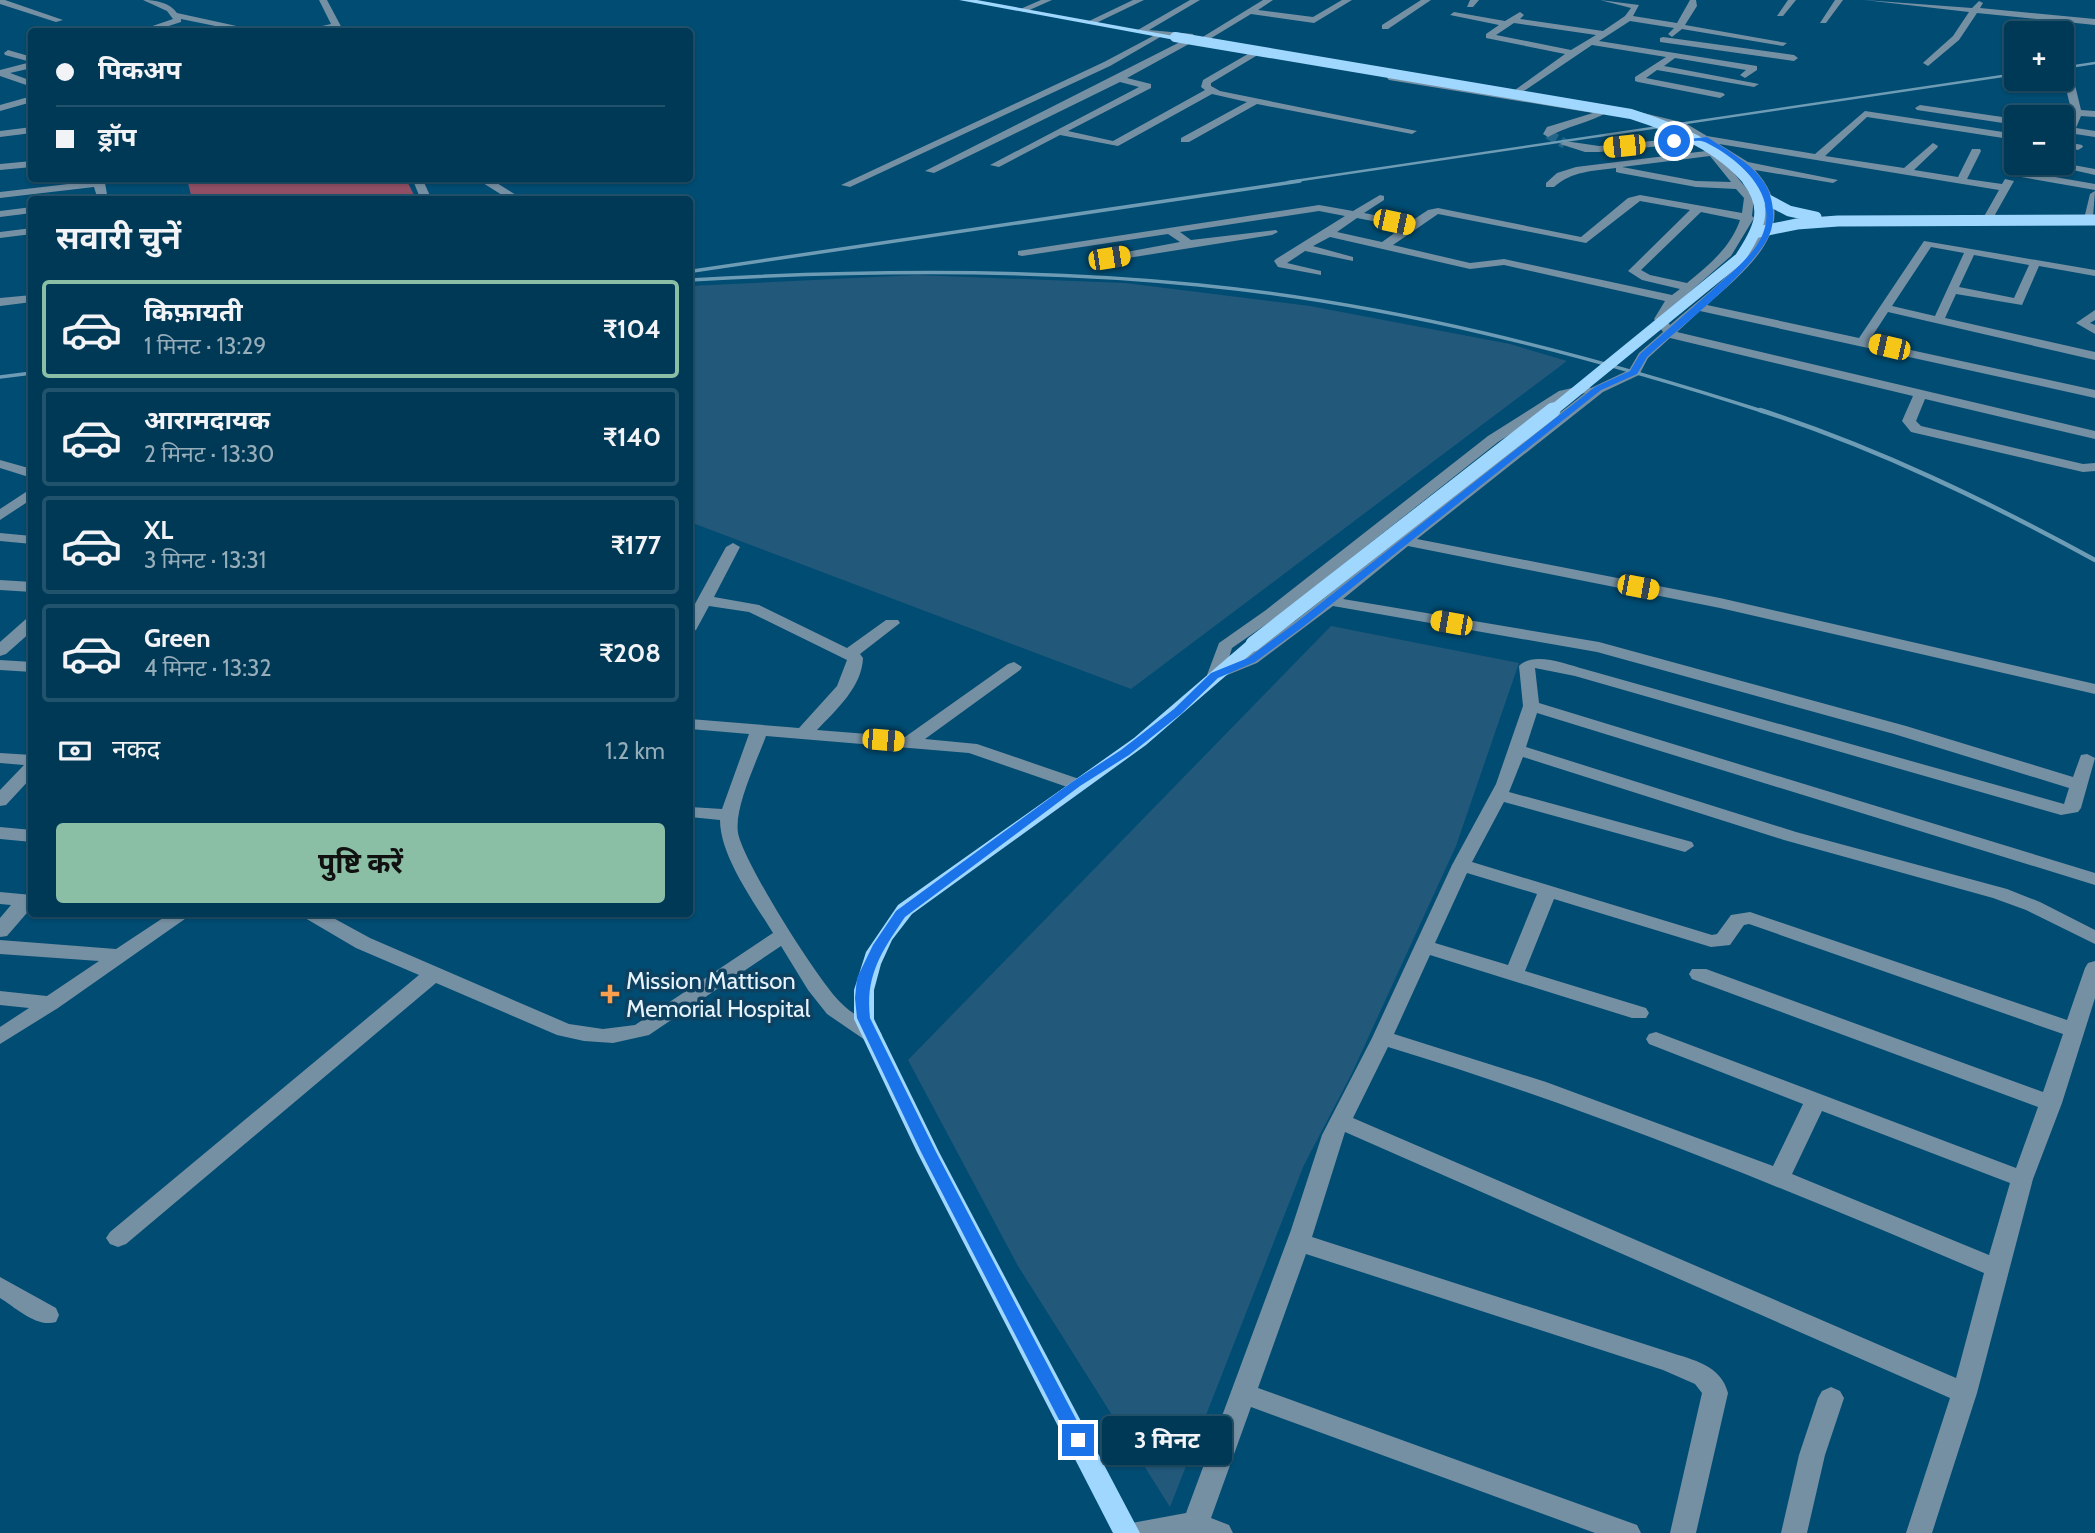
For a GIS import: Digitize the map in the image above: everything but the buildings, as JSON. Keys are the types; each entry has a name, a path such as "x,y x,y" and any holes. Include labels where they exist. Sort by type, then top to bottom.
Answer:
{"main road":[{"path":"964,0 1149,33"},
{"path":"1181,39 1631,114 1693,138 1723,155 1759,195 1796,213 1844,221"},
{"path":"1128,1533 928,1152 872,1035 864,1018 861,998 864,978 880,945 901,914 1076,784 1125,752 1177,711 1253,644 1517,440 1740,258 1758,232 1759,195"},
{"path":"1758,232 1808,223 1844,221 1972,223 2093,219"}],"street":[{"path":"147,0 166,7 176,15 240,28"},
{"path":"323,0 339,28"},
{"path":"335,0 349,28"},
{"path":"1023,10 1048,0"},
{"path":"1091,22 1140,0"},
{"path":"845,185 1107,64 1196,0"},
{"path":"1205,38 1269,0"},
{"path":"1340,0 1347,0"},
{"path":"1252,12 1314,20 1347,0"},
{"path":"1518,92 1572,53 1628,18 1635,6 1604,0"},
{"path":"1780,14 1792,0"},
{"path":"1823,21 1839,0"},
{"path":"1868,0 2095,22"},
{"path":"1928,63 1956,38 1980,0"},
{"path":"1,1 59,20"},
{"path":"1648,51 1683,23 1693,1"},
{"path":"1409,2 1424,2"},
{"path":"1385,27 1424,2"},
{"path":"1522,13 1489,36 1572,53"},
{"path":"152,28 178,20 176,15"},
{"path":"1454,15 1605,34"},
{"path":"1628,18 1736,25"},
{"path":"1683,23 1783,43"},
{"path":"1149,33 1205,38 1674,121 1745,165 1762,184 1768,198 1768,229 1758,248 1699,307 1643,356 1634,372 1598,388 1251,660 1215,675"},
{"path":"1149,33 1253,54 1541,104 1603,112 1627,112"},
{"path":"930,171 1119,79 1181,39"},
{"path":"1663,40 1794,58"},
{"path":"1590,42 1754,68 1745,75"},
{"path":"3,53 28,59"},
{"path":"1253,54 1204,84 1211,91 1255,101 1412,131"},
{"path":"1674,55 1638,79 1720,95"},
{"path":"28,66 0,73 28,83"},
{"path":"1654,67 1754,84"},
{"path":"995,165 1148,86 1119,79"},
{"path":"990,116 1110,144 1118,143 1147,124 1211,91"},
{"path":"2072,91 2077,113 2074,118"},
{"path":"0,108 28,100"},
{"path":"1185,140 1255,101"},
{"path":"18,103 28,106"},
{"path":"1920,107 2004,120"},
{"path":"1548,134 1550,129 1603,112"},
{"path":"2077,113 2095,114"},
{"path":"1818,157 1865,114 2004,135"},
{"path":"0,134 28,130"},
{"path":"2074,131 2095,134"},
{"path":"1565,144 1585,149 1709,145 1818,157 2005,188"},
{"path":"1550,185 1568,172 1709,145"},
{"path":"1709,145 1749,198 1749,215 1738,240 1660,313 1669,334 2095,435"},
{"path":"1906,172 1933,146"},
{"path":"2074,146 2078,147"},
{"path":"1961,181 1976,151"},
{"path":"2074,159 2095,164"},
{"path":"0,165 28,162"},
{"path":"1745,165 1833,180"},
{"path":"1601,166 1696,184 1741,186"},
{"path":"2074,168 2095,172"},
{"path":"1987,220 2013,175"},
{"path":"2026,175 2095,187"},
{"path":"487,182 512,196"},
{"path":"0,195 94,184 101,186 102,196"},
{"path":"2093,219 2095,194"},
{"path":"1317,273 1279,263 1380,198"},
{"path":"1384,246 1432,212 1586,240 1632,200 1647,198 1749,215 1946,225 2093,219"},
{"path":"1022,253 1320,208 1413,226"},
{"path":"1689,287 1646,278 1634,271 1699,208"},
{"path":"0,214 28,210"},
{"path":"1769,216 1862,220 2093,219"},
{"path":"1170,230 1189,244"},
{"path":"0,235 28,232"},
{"path":"1109,258 1272,232"},
{"path":"1328,233 1470,266 1482,266 1492,260 1674,299"},
{"path":"1863,341 1928,243 2095,272"},
{"path":"1303,247 1349,259"},
{"path":"1939,319 1971,250"},
{"path":"1954,290 2018,302 2035,261"},
{"path":"0,302 28,298"},
{"path":"1699,307 2095,394"},
{"path":"1886,308 2095,356"},
{"path":"2095,314 2082,323 2095,330"},
{"path":"1215,675 1225,646 1272,613 1493,439 1563,394 1598,388"},
{"path":"1920,394 1909,421 1922,431 2083,468 2095,467"},
{"path":"0,464 28,473"},
{"path":"0,516 28,495"},
{"path":"0,537 28,540"},
{"path":"1403,541 1720,603 2095,689"},
{"path":"693,621 733,547"},
{"path":"0,586 28,587"},
{"path":"704,600 753,608 851,653 856,662 852,675 826,710 803,733"},
{"path":"1329,601 1600,648 1888,726 2079,785"},
{"path":"851,653 892,623"},
{"path":"0,651 28,626"},
{"path":"1128,1533 1208,1528 1243,1393 1340,1121 1382,1038 1461,865 1499,795 1518,750 1531,706 1526,669 1535,663 1617,681 2061,810 2072,807 2087,760"},
{"path":"0,665 28,667"},
{"path":"910,742 1014,667"},
{"path":"1531,706 2095,879"},
{"path":"693,724 910,742 987,752 1076,784"},
{"path":"759,730 729,816 729,833 735,849 783,935 815,985 834,1009 872,1035"},
{"path":"1518,750 1826,847 2019,899 2057,915 2095,938"},
{"path":"0,758 28,760"},
{"path":"0,801 28,770"},
{"path":"1499,795 1685,846"},
{"path":"693,812 729,816"},
{"path":"0,833 28,836"},
{"path":"1461,865 1711,941 1723,940 1738,919 1750,918 1998,1002 2075,1031"},
{"path":"1514,974 1547,892"},
{"path":"0,898 28,901"},
{"path":"0,930 28,901"},
{"path":"0,1037 177,917"},
{"path":"317,917 355,938 564,1030 590,1037 625,1035 649,1026 783,935"},
{"path":"1424,946 1639,1013"},
{"path":"0,947 120,956"},
{"path":"1919,1533 1964,1393 2022,1179 2051,1103 2095,968"},
{"path":"118,1238 435,973"},
{"path":"1699,974 2051,1103"},
{"path":"0,998 51,1003"},
{"path":"1382,1038 1627,1117 1997,1268"},
{"path":"1656,1039 2022,1179"},
{"path":"1779,1177 1816,1100"},
{"path":"1340,1121 1964,1393"},
{"path":"1298,1242 1632,1350 1707,1377 1714,1385 1715,1393 1684,1533"},
{"path":"4,1294 47,1315"},
{"path":"1243,1393 1628,1533"},
{"path":"1794,1533 1812,1455 1831,1398"}],"shaded area":[{"path":"188,182 408,182 414,196 191,196"},
{"path":"917,275 1125,283 1310,306 1510,344 1567,361 1131,689 693,523 693,286"},
{"path":"1331,626 1519,663 1456,846 1352,1073 1304,1165 1170,1507 1018,1266 908,1060"}],"tunnel":[{"path":"1548,134 1565,144"}],"railway":[{"path":"2074,66 2095,63"},
{"path":"1288,182 2004,76"},
{"path":"693,271 1300,181"},
{"path":"693,280 817,274 1009,273 1136,279 1271,293 1415,318 1486,334 1626,370 1765,412"},
{"path":"0,377 28,374"},
{"path":"1760,410 1847,441 1931,477 2095,560"}],"place":[{"name":"Mission Mattison Memorial Hospital","path":"610,994"}],"route":[{"path":"1078,1440 928,1152 864,1018 861,998 864,978 880,945 901,914 1076,784 1125,752 1177,711 1215,675 1251,660 1301,624 1598,388 1634,372 1643,356 1739,270 1758,248 1769,227 1770,208 1762,184 1745,165 1705,139 1674,141"}]}
